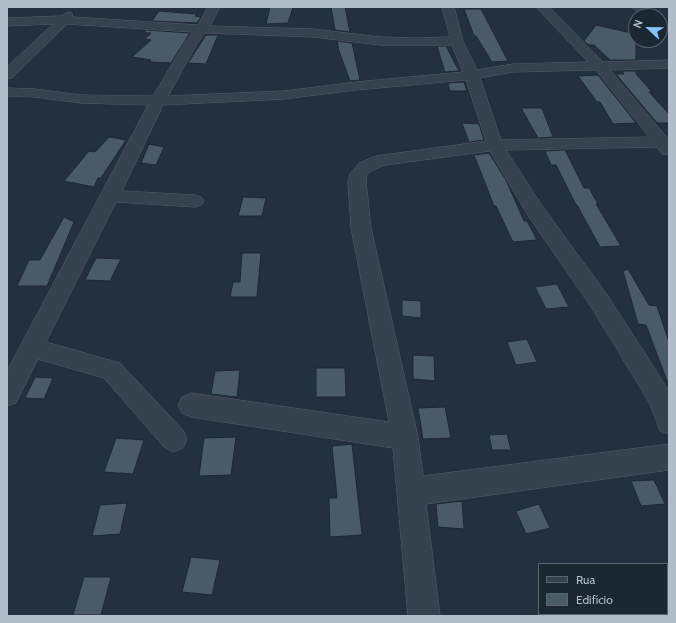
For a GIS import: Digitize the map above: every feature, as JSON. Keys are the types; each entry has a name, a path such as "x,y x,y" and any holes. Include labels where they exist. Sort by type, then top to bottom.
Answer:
{"street":[{"path":"7,75 78,7"},
{"path":"7,395 158,101 192,41 202,29 214,7"},
{"path":"448,7 456,41 472,75 495,145 536,212 600,302 660,399 669,422"},
{"path":"542,7 600,66 666,146"},
{"path":"7,22 63,20 202,29 313,33 408,42 456,41"},
{"path":"7,92 35,93 81,99 158,101 284,95 356,86 472,75 513,68 669,64"},
{"path":"424,616 405,437 361,228 357,182 359,174 365,167 382,160 495,145 666,146"},
{"path":"110,196 195,201"},
{"path":"32,348 112,370 174,439"},
{"path":"191,405 405,437"},
{"path":"411,492 669,457"}],"building":[{"path":"270,7 293,7 288,23 266,24"},
{"path":"331,7 345,7 350,32 335,30"},
{"path":"464,9 481,9 508,61 492,62 476,36 474,36"},
{"path":"159,11 197,14 195,16 201,17 197,23 152,21"},
{"path":"596,25 628,32 628,48 636,48 636,60 610,60 594,45 589,45 584,41"},
{"path":"146,30 190,33 171,63 150,62 151,60 132,57 151,40 145,39 151,33 144,33"},
{"path":"206,35 218,35 206,64 188,63"},
{"path":"337,41 352,43 360,80 350,81"},
{"path":"437,46 446,46 459,71 445,72"},
{"path":"622,71 636,71 636,74 652,92 649,92 669,114 669,123 657,123 616,74 624,74"},
{"path":"598,75 636,123 613,124 600,102 597,102 578,76"},
{"path":"464,82 467,91 450,91 448,83"},
{"path":"521,108 542,108 553,137 538,138"},
{"path":"462,123 479,124 484,140 469,142"},
{"path":"109,137 126,140 101,178 98,178 94,187 64,181 89,151 95,152"},
{"path":"149,144 164,147 156,165 141,163"},
{"path":"565,150 584,188 589,188 598,204 596,204 621,246 600,247 576,205 556,165 551,165 545,151"},
{"path":"489,153 506,180 524,221 527,221 537,240 513,242 496,206 494,206 474,155"},
{"path":"243,197 266,198 262,216 238,216"},
{"path":"64,217 74,222 47,286 17,286 29,260 40,260"},
{"path":"242,253 261,253 257,297 230,297 233,282 240,282"},
{"path":"96,258 121,259 110,281 85,280"},
{"path":"628,269 649,305 657,306 669,342 669,381 667,381 646,325 638,324 623,271"},
{"path":"557,284 569,307 546,309 535,287"},
{"path":"402,300 421,301 421,318 402,316"},
{"path":"527,339 537,362 516,365 507,342"},
{"path":"413,355 434,356 435,381 413,379"},
{"path":"316,368 345,368 346,397 316,397"},
{"path":"240,370 237,397 211,394 215,371"},
{"path":"35,377 53,378 44,399 25,398"},
{"path":"445,407 451,438 423,439 418,408"},
{"path":"507,434 511,450 492,450 489,435"},
{"path":"236,437 231,475 199,476 204,438"},
{"path":"116,438 144,440 133,474 104,472"},
{"path":"352,444 362,535 330,537 329,498 337,498 332,446"},
{"path":"654,480 665,504 641,506 631,481"},
{"path":"462,501 464,529 438,527 436,504"},
{"path":"127,503 120,534 92,536 100,505"},
{"path":"539,504 550,528 526,534 516,511"},
{"path":"191,557 220,560 212,595 182,592"},
{"path":"84,577 111,577 101,615 73,615"}]}
